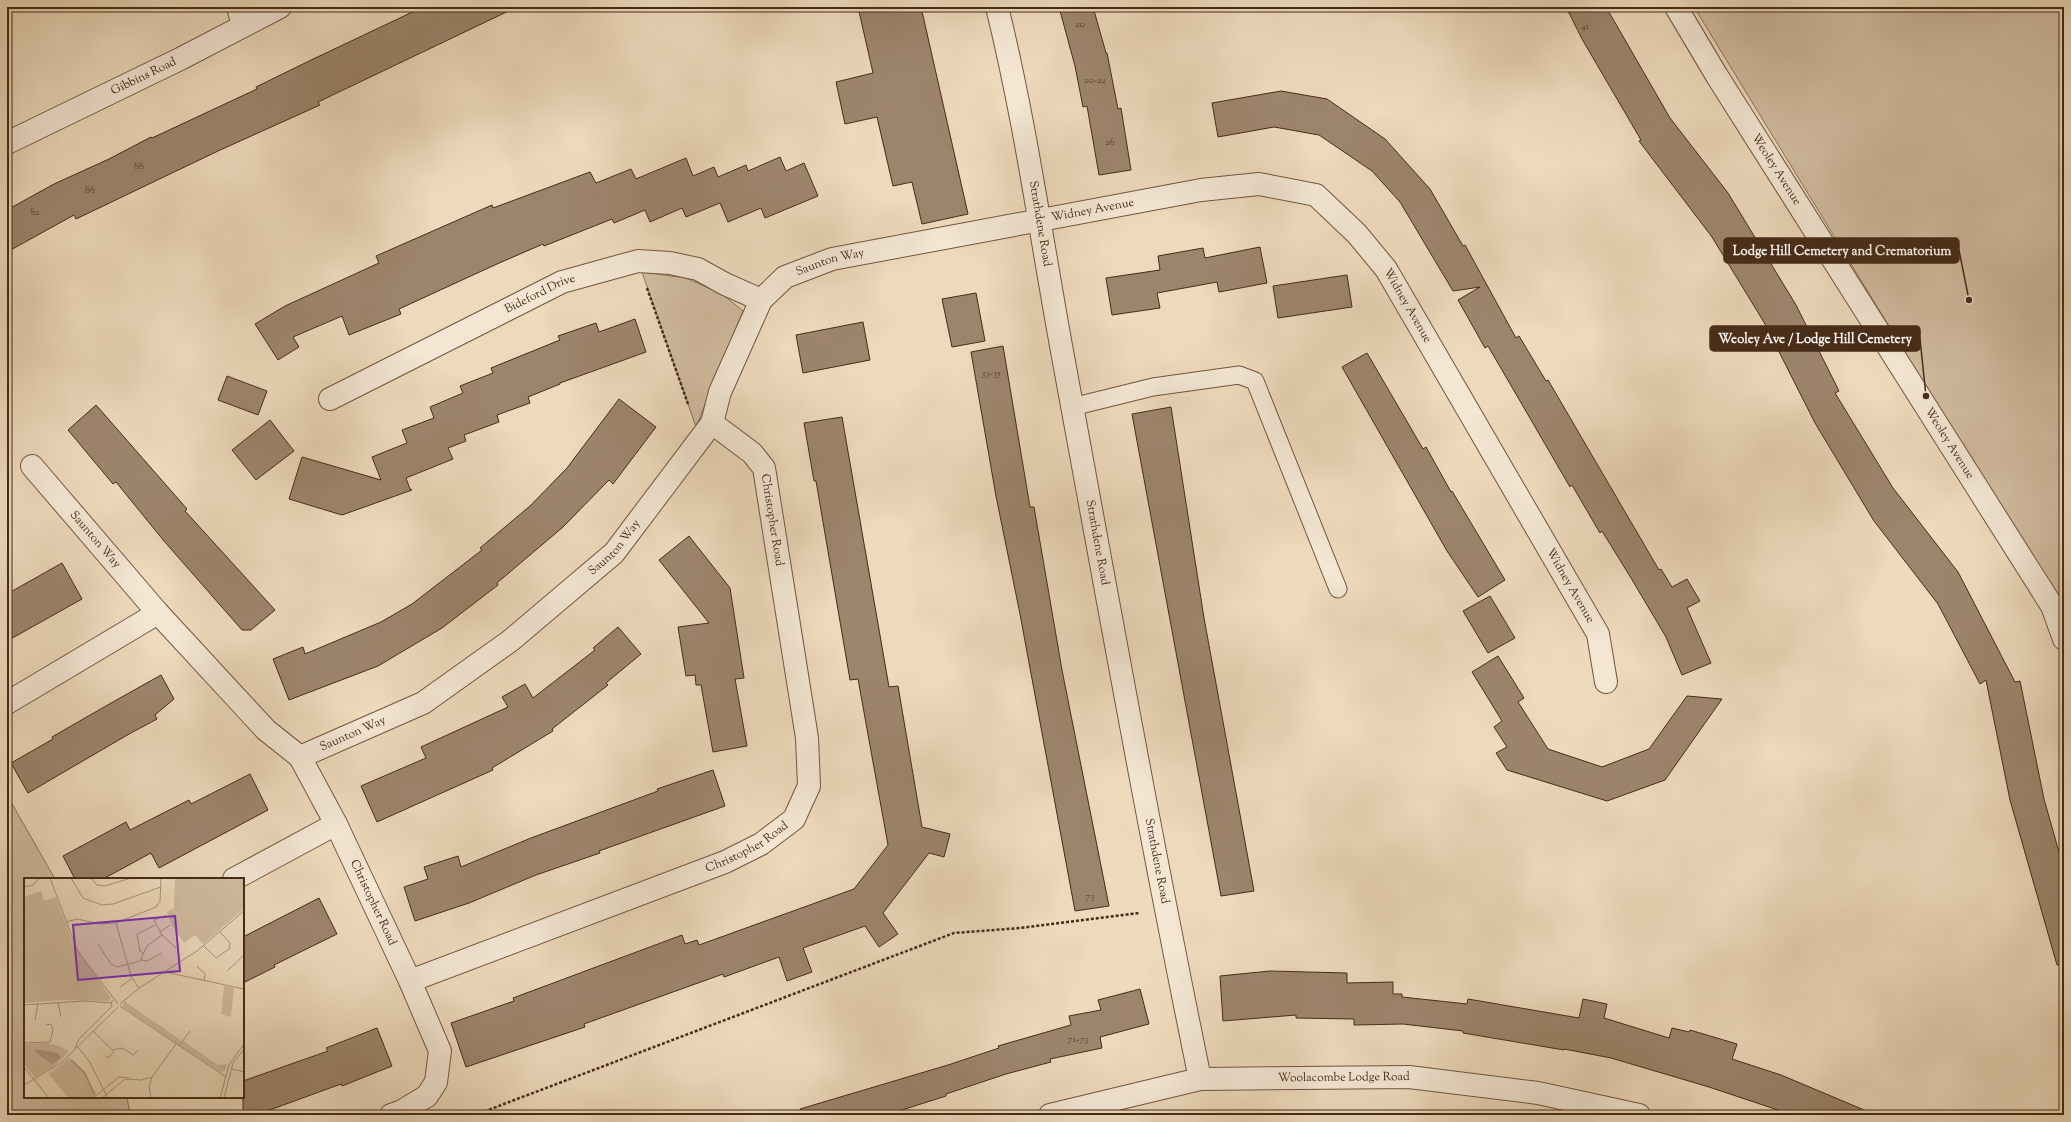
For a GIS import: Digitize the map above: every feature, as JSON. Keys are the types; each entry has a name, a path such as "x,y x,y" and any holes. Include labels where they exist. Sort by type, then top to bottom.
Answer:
{"street":[{"name":"Gibbins Road","path":"7,144 240,17 280,7"},
{"name":"Strathdene Road","path":"997,7 1013,73 1038,221 1165,910 1200,1079"},
{"name":"Weoley Avenue","path":"1676,7 1717,76 2052,606 2064,639"},
{"name":"Widney Avenue","path":"1038,221 1201,190 1259,184 1316,195 1357,234 1386,269 1598,634 1606,682"},
{"name":"Saunton Way","path":"32,466 158,613 266,730 300,757 423,703 510,640 614,553 706,431 720,392 761,300 785,277 832,260 1038,221"},
{"name":"Bideford Drive","path":"330,399 562,282 638,261 670,263 698,269 725,284 761,300"},
{"name":"Christopher Road","path":"410,981 725,862 761,844 794,818 809,786 807,738 764,468 752,453 706,431"},
{"path":"7,703 158,613"},
{"name":"Christopher Road","path":"300,757 336,824 410,981 440,1051 436,1082 427,1096 402,1111 391,1115"},
{"path":"236,878 336,824"},
{"name":"Woolacombe Lodge Road","path":"1050,1115 1200,1079 1409,1078 1538,1093 1639,1115"}],"lane":[{"path":"1072,407 1169,385 1239,375 1255,381 1338,589"}],"path":[{"path":"638,261 706,431"},
{"path":"475,1115 954,933 1020,928 1165,910"}],"shaded area":[{"path":"1694,7 2064,7 2064,622 2052,593"},
{"path":"642,272 686,278 722,294 743,311 696,427"},
{"path":"7,795 54,878 24,878 24,1098 127,1098 130,1115 7,1115"}],"building":[{"path":"423,7 517,7 318,102 320,105 218,151 76,219 74,215 7,252 7,210 54,184 109,159 151,137 152,138 257,89 256,87"},
{"path":"858,7 921,7 968,214 922,224 912,182 893,186 877,117 845,124 836,82 873,73"},
{"path":"1059,7 1093,7 1107,53 1118,109 1121,108 1131,170 1099,175 1087,106 1083,107 1075,66"},
{"path":"1566,7 1606,7 1670,118 1728,193 1796,305 1839,391 1835,393 1893,488 1958,572 2015,682 2020,681 2044,799 2064,870 2064,964 2057,965 2010,800 1986,680 1980,684 1938,604 1874,521 1815,423 1765,324 1712,237 1639,141 1641,140 1582,39"},
{"path":"1281,91 1327,99 1385,139 1430,189 1463,246 1465,245 1516,338 1519,336 1546,381 1548,380 1659,570 1661,569 1672,587 1687,579 1700,601 1687,608 1711,663 1682,675 1666,637 1631,578 1602,531 1600,533 1572,485 1570,487 1488,346 1485,348 1458,300 1480,287 1453,291 1400,202 1372,171 1319,135 1274,127 1218,137 1212,103"},
{"path":"780,157 786,171 804,163 818,196 765,218 761,208 728,222 720,203 686,217 682,208 650,222 645,210 614,223 612,219 544,246 543,244 497,264 399,309 401,314 349,335 342,316 293,337 299,347 278,360 255,324 285,306 379,263 376,256 492,205 493,208 590,172 596,183 631,169 636,179 686,158 693,176 714,167 718,177 746,165 748,171"},
{"path":"1260,247 1267,283 1219,292 1217,282 1157,293 1160,308 1112,315 1106,278 1160,270 1158,256 1203,248 1205,258"},
{"path":"1347,275 1352,307 1278,318 1273,286"},
{"path":"976,293 985,341 952,347 942,299"},
{"path":"635,319 646,352 560,383 528,397 530,403 497,415 499,422 464,435 466,441 448,448 453,459 406,478 410,489 412,490 342,515 289,499 302,457 381,480 372,457 407,443 402,430 434,418 430,407 463,393 460,386 493,373 491,368 560,340 558,336 596,323 599,332"},
{"path":"863,322 870,360 803,373 796,335"},
{"path":"1003,346 1030,507 1034,507 1062,670 1109,906 1075,911 1020,614 996,496 971,352"},
{"path":"1367,353 1423,449 1426,447 1451,492 1452,491 1505,580 1478,597 1447,551 1342,367"},
{"path":"227,376 267,391 258,415 218,400"},
{"path":"619,399 656,427 613,484 609,480 563,527 497,583 498,585 442,628 378,666 289,700 273,659 303,647 305,654 381,622 412,604 482,550 480,548 530,506 567,468"},
{"path":"96,405 187,509 185,511 275,610 251,630 242,630 164,541 116,482 113,484 68,430"},
{"path":"1171,407 1204,618 1254,891 1221,896 1132,414"},
{"path":"842,417 889,687 898,686 922,827 950,834 944,857 929,853 883,913 898,934 879,947 865,926 803,948 812,972 787,981 779,957 724,977 723,974 584,1024 585,1027 466,1067 451,1023 514,1001 513,998 682,935 685,944 697,940 699,945 854,889 888,845 858,679 850,680 816,481 814,481 804,423"},
{"path":"270,420 294,451 256,480 232,450"},
{"path":"689,536 730,588 744,678 735,679 747,746 713,752 701,685 696,685 695,675 686,676 678,627 709,623 659,560"},
{"path":"62,563 82,599 7,641 7,594"},
{"path":"1490,596 1515,638 1488,653 1463,611"},
{"path":"618,627 641,654 606,683 608,685 552,729 553,731 492,768 493,770 377,822 361,786 426,758 421,747 508,707 502,697 525,684 533,698 595,650 593,648"},
{"path":"1498,656 1524,698 1518,702 1548,749 1602,767 1649,749 1687,696 1722,699 1665,780 1607,801 1507,770 1496,753 1507,747 1494,727 1502,721 1472,672"},
{"path":"161,675 174,699 155,715 157,719 28,793 11,763 53,739 52,737"},
{"path":"713,770 725,806 599,851 600,853 536,875 469,903 415,921 404,887 428,879 424,867 458,856 461,867 531,838 658,791 657,789"},
{"path":"250,774 268,810 159,868 151,853 105,878 74,878 63,856 126,822 130,830 189,800 191,804"},
{"path":"319,898 337,934 274,965 275,967 244,982 244,936"},
{"path":"1270,971 1347,973 1347,983 1393,982 1393,994 1402,994 1402,997 1467,1004 1468,999 1579,1018 1583,999 1607,1004 1604,1018 1669,1038 1672,1028 1689,1032 1690,1030 1737,1044 1732,1059 1781,1075 1876,1115 1793,1115 1709,1087 1611,1058 1463,1033 1463,1031 1403,1024 1354,1025 1354,1019 1296,1018 1296,1015 1223,1021 1220,976"},
{"path":"1140,989 1149,1024 1100,1037 1102,1048 1050,1059 1051,1062 1006,1074 946,1094 946,1096 886,1115 801,1115 800,1109 948,1065 999,1048 998,1046 1071,1025 1069,1016 1101,1010 1098,1000"},
{"path":"377,1028 392,1066 342,1086 341,1084 256,1115 243,1115 244,1081 328,1051 326,1048"}],"place":[{"name":"Lodge Hill Cemetery and Crematorium","path":"1969,300"},
{"name":"Weoley Ave / Lodge Hill Cemetery","path":"1926,396"}]}
